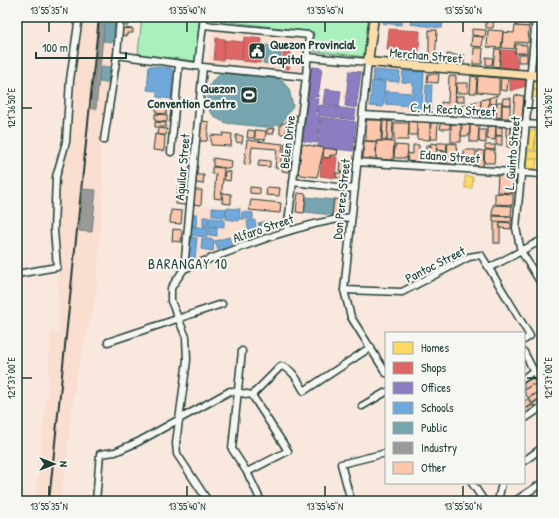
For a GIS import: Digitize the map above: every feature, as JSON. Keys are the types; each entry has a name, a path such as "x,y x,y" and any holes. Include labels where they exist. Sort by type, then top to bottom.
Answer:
{"main road":[{"name":"Don Perez Street","path":"368,62 374,17"},
{"name":"Merchan Street","path":"368,62 542,76"}],"street":[{"path":"17,274 57,267 54,230 56,177 66,142 70,80 79,17"},
{"path":"104,140 117,55 120,17"},
{"name":"Aguilar Street","path":"184,269 204,17"},
{"name":"L. Guinto Street","path":"536,17 516,228 521,251 542,285"},
{"name":"Belen Drive","path":"203,24 309,35 306,76 287,231"},
{"path":"534,32 542,33"},
{"path":"117,55 201,67 306,76"},
{"name":"Merchan Street","path":"308,57 368,62"},
{"name":"Don Perez Street","path":"368,62 344,290 351,317 385,371"},
{"path":"171,152 179,64"},
{"name":"C. M. Recto Street","path":"363,115 542,125"},
{"name":"Edano Street","path":"357,162 542,174"},
{"path":"293,182 355,189"},
{"name":"Alfaro Street","path":"184,269 287,231 321,221 351,217"},
{"path":"489,268 542,240"},
{"name":"Pantoc Street","path":"344,290 402,292 469,257 481,254 530,336 525,339"},
{"path":"184,269 171,288 171,300 186,337 187,360 176,443 177,454 208,501"},
{"path":"108,342 222,304"},
{"path":"252,395 281,366 292,372 304,391 371,347"},
{"path":"242,351 232,449 248,472 261,501"},
{"path":"525,354 542,387"},
{"path":"525,377 533,371"},
{"path":"96,501 100,454 114,452 138,442 230,391 252,395 288,451 248,472"},
{"path":"362,406 385,393"},
{"path":"525,418 542,406"},
{"path":"525,460 542,448"},
{"path":"351,501 340,464 385,453"},
{"path":"515,501 542,483"},
{"path":"473,484 484,501"},
{"path":"500,501 499,496 502,484"}],"shaded area":[{"path":"80,17 116,17 113,53 100,145 103,188 96,296 76,376 61,501 35,501 47,394 51,332 59,332 58,255 52,229 66,153 71,71"},
{"path":"378,17 444,17 443,30 377,25"},
{"name":"Quezon Provincial Capitol","path":"214,29 304,40 301,74 208,63"},
{"path":"370,65 427,68 425,112 367,109"},
{"path":"190,205 239,208 254,211 259,237 187,263"}],"green space":[{"path":"142,17 200,17 195,61 138,54"},
{"path":"214,17 370,17 366,57 312,51 314,32 214,20"}],"building: Homes":[{"path":"539,37 542,37 542,72 533,72 534,58 537,59"},
{"path":"534,79 542,80 542,90 533,89"},
{"path":"533,90 542,91 541,98 532,97"},
{"path":"537,110 542,110 542,121 537,120"},
{"path":"536,129 542,130 542,151 535,151"},
{"path":"529,131 536,131 534,150 527,149"},
{"path":"527,151 540,152 540,159 526,158"},
{"path":"526,158 537,159 536,169 526,169"},
{"path":"465,176 473,177 472,188 465,188"}],"building: Shops":[{"path":"389,29 420,31 419,52 387,50"},
{"path":"244,37 262,39 260,63 242,61"},
{"path":"216,38 225,39 223,60 214,60"},
{"path":"225,40 243,42 241,60 223,58"},
{"path":"284,45 292,45 289,69 282,68"},
{"path":"501,50 515,51 518,69 500,67"},
{"path":"510,77 524,77 527,79 526,86 510,91"},
{"path":"330,156 337,157 335,178 320,176 322,158 329,159"}],"building: Offices":[{"path":"312,67 322,68 318,97 308,96"},
{"path":"349,71 361,72 356,108 345,106"},
{"path":"325,89 341,91 339,107 323,104"},
{"path":"308,97 318,99 316,116 320,116 317,143 303,141"},
{"path":"319,105 356,110 354,120 318,115"},
{"path":"321,117 356,122 353,151 318,147"}],"building: Schools":[{"path":"383,17 402,17 401,25 382,23"},
{"path":"411,17 444,17 442,28 410,24"},
{"path":"149,66 171,68 173,70 171,99 157,97 157,91 147,90"},
{"path":"374,70 400,72 399,82 373,80"},
{"path":"403,71 424,72 422,109 412,109 413,83 402,82"},
{"path":"372,81 385,82 383,107 370,106"},
{"path":"426,85 432,85 431,110 425,110"},
{"path":"385,91 411,93 411,106 385,104"},
{"path":"212,208 226,209 225,217 212,216"},
{"path":"226,208 240,209 239,221 226,219"},
{"path":"242,212 253,213 253,219 241,219"},
{"path":"192,214 197,214 196,226 192,226"},
{"path":"203,217 208,217 208,227 203,226"},
{"path":"209,218 224,219 224,227 209,226"},
{"path":"255,220 257,236 249,237 247,221"},
{"path":"189,226 208,228 207,237 188,235"},
{"path":"209,227 217,227 217,236 209,235"},
{"path":"189,237 197,238 195,259 187,259"},
{"path":"229,237 232,246 218,250 215,241"},
{"path":"202,238 214,240 213,251 201,249"}],"building: Public":[{"path":"105,17 115,17 113,42 103,41"},
{"path":"265,45 282,47 280,65 263,63"},
{"path":"100,66 110,67 108,83 99,82"},
{"name":"Quezon Convention Centre","path":"232,72 273,76 282,81 289,89 293,106 282,123 272,127 264,127 226,123 216,118 210,112 207,102 207,90 213,80 222,73"},
{"path":"306,197 334,200 332,215 305,212"},
{"path":"268,221 270,230 266,230 265,225 259,226 258,223"}],"building: Industry":[{"path":"100,17 105,17 96,109 92,109"},
{"path":"83,189 96,190 92,232 79,231"}],"building: Other":[{"path":"448,17 475,17 475,20"},
{"path":"486,17 494,17 493,28 486,28"},
{"path":"517,17 530,19 529,27 516,26"},
{"path":"122,18 128,19 128,26 121,26"},
{"path":"515,26 529,27 528,43 515,42 514,49 502,48 503,32 514,33"},
{"path":"121,28 133,29 133,33 127,33 127,36 121,35"},
{"path":"472,29 486,30 485,37 472,35"},
{"path":"429,30 437,30 435,60 429,60"},
{"path":"488,30 503,31 501,48 487,47"},
{"path":"472,36 483,37 482,47 471,46"},
{"path":"516,44 527,45 527,53 515,53"},
{"path":"474,48 483,48 482,64 473,64"},
{"path":"495,49 501,49 499,67 493,66"},
{"path":"447,54 456,55 456,62 447,62"},
{"path":"518,54 527,54 527,62 518,62"},
{"path":"458,55 464,55 464,63 458,63"},
{"path":"486,57 493,58 492,65 486,65"},
{"path":"428,74 439,74 438,83 427,82"},
{"path":"449,76 456,76 455,107 447,107 447,112 441,112 441,102 448,103"},
{"path":"471,76 477,77 476,93 470,93"},
{"path":"478,76 499,78 499,94 477,92"},
{"path":"501,78 508,79 507,91 500,90"},
{"path":"457,83 468,83 468,93 456,93"},
{"path":"497,95 496,104 489,104 489,98"},
{"path":"515,95 524,96 522,119 513,118"},
{"path":"456,96 464,96 464,102 456,102"},
{"path":"489,98 488,116 480,116 481,100"},
{"path":"503,98 511,98 511,105 502,104"},
{"path":"481,100 480,116 470,115 471,103"},
{"path":"497,102 502,102 501,118 496,117"},
{"path":"471,103 470,115 448,114 448,110"},
{"path":"156,104 167,105 166,114 156,113"},
{"path":"489,104 494,104 493,114 488,113"},
{"path":"502,105 510,105 510,118 502,118"},
{"path":"155,114 167,115 167,122 155,121"},
{"path":"291,115 298,116 298,122 286,121"},
{"path":"366,120 382,120 381,141 366,141"},
{"path":"201,121 209,122 207,141 199,141"},
{"path":"383,121 388,121 387,140 382,140"},
{"path":"388,121 393,122 392,141 387,141"},
{"path":"409,121 417,122 417,135 409,135"},
{"path":"417,121 430,121 430,140 417,139"},
{"path":"155,122 166,123 166,127 155,127"},
{"path":"431,122 438,122 437,139 430,139"},
{"path":"287,123 286,134 280,134 280,125"},
{"path":"288,123 295,124 294,132 287,132"},
{"path":"394,123 409,123 408,140 394,140"},
{"path":"441,123 450,123 450,129 440,129"},
{"path":"451,124 461,124 461,142 451,142"},
{"path":"462,124 470,125 469,136 461,136"},
{"path":"470,125 479,125 478,142 470,142"},
{"path":"487,126 496,126 495,140 487,139"},
{"path":"496,127 502,127 502,136 496,135"},
{"path":"506,127 511,127 511,136 506,136"},
{"path":"512,127 522,128 521,137 511,137"},
{"path":"158,128 167,129 166,135 157,135"},
{"path":"275,128 273,134 267,134 267,129"},
{"path":"248,130 255,131 254,138 247,138"},
{"path":"255,130 266,131 265,140 255,139"},
{"path":"479,130 486,130 486,143 479,142"},
{"path":"223,133 232,134 231,146 211,145 211,135 223,136"},
{"path":"155,134 165,136 164,151 153,150"},
{"path":"236,135 243,136 242,143 236,142"},
{"path":"496,136 502,136 502,145 496,145"},
{"path":"507,137 518,138 518,147 507,147"},
{"path":"247,140 283,144 280,168 275,168 277,149 252,147 250,165 244,164"},
{"path":"364,141 376,142 376,161 363,160"},
{"path":"377,141 394,142 393,160 376,159"},
{"path":"285,143 290,143 289,154 284,154"},
{"path":"431,143 437,144 436,156 440,156 439,165 430,164"},
{"path":"437,143 447,143 446,151 437,150"},
{"path":"448,143 457,144 456,156 447,155"},
{"path":"302,144 324,148 317,177 301,175 298,173"},
{"path":"395,145 408,146 407,158 394,158"},
{"path":"413,145 419,145 419,162 407,162 408,153 413,154"},
{"path":"426,145 430,145 429,163 425,163"},
{"path":"485,145 495,145 495,150 485,149"},
{"path":"324,148 338,150 337,155 330,155 329,158 323,157"},
{"path":"464,150 476,150 475,168 464,167"},
{"path":"478,150 484,151 483,167 477,166"},
{"path":"485,150 495,150 494,163 484,163"},
{"path":"441,151 446,152 446,163 440,163"},
{"path":"457,155 464,155 463,167 457,167"},
{"path":"447,156 456,156 456,166 447,165"},
{"path":"284,157 291,158 289,172 282,171"},
{"path":"213,158 232,161 231,169 213,166"},
{"path":"259,160 270,161 270,167 258,166"},
{"path":"341,161 350,162 349,172 340,172"},
{"path":"212,167 224,168 221,199 214,198 216,174 212,174"},
{"path":"225,171 231,172 230,181 224,180"},
{"path":"336,173 346,173 346,178 336,178"},
{"path":"498,174 516,175 515,193 497,192"},
{"path":"196,175 204,175 203,184 196,183"},
{"path":"178,186 186,187 184,205 176,204"},
{"path":"250,187 260,188 260,194 250,193"},
{"path":"267,187 280,188 279,196 266,195"},
{"path":"193,190 202,190 201,205 191,204"},
{"path":"223,193 231,194 231,204 222,203"},
{"path":"298,193 306,194 304,213 296,212"},
{"path":"495,193 513,194 513,205 495,204"},
{"path":"334,199 344,200 342,217 332,216"},
{"path":"251,200 281,203 280,213 249,210"},
{"path":"493,205 512,206 511,216 492,215"},
{"path":"171,210 182,211 181,224 170,223"},
{"path":"493,216 512,217 511,222 493,221"},
{"path":"282,221 284,226 272,230 270,225"},
{"path":"494,222 500,222 500,243 494,243"},
{"path":"500,222 511,223 511,229 500,228"},
{"path":"173,229 182,230 181,242 172,241"},
{"path":"533,378 537,384 534,386 531,385 525,389 525,382"},
{"path":"531,385 535,385 539,391 528,398 525,390"},
{"path":"539,392 542,397 532,403 529,398"},
{"path":"542,397 542,406 536,410 533,404"},
{"path":"528,399 532,404 525,409 525,400"},
{"path":"533,405 536,410 528,416 525,409"}],"railway":[{"path":"49,501 99,17"}],"place":[{"name":"Quezon Provincial Capitol","path":"257,51"},
{"name":"Quezon Convention Centre","path":"249,95"}],"district":[{"name":"BARANGAY 10","path":"188,264"}]}
